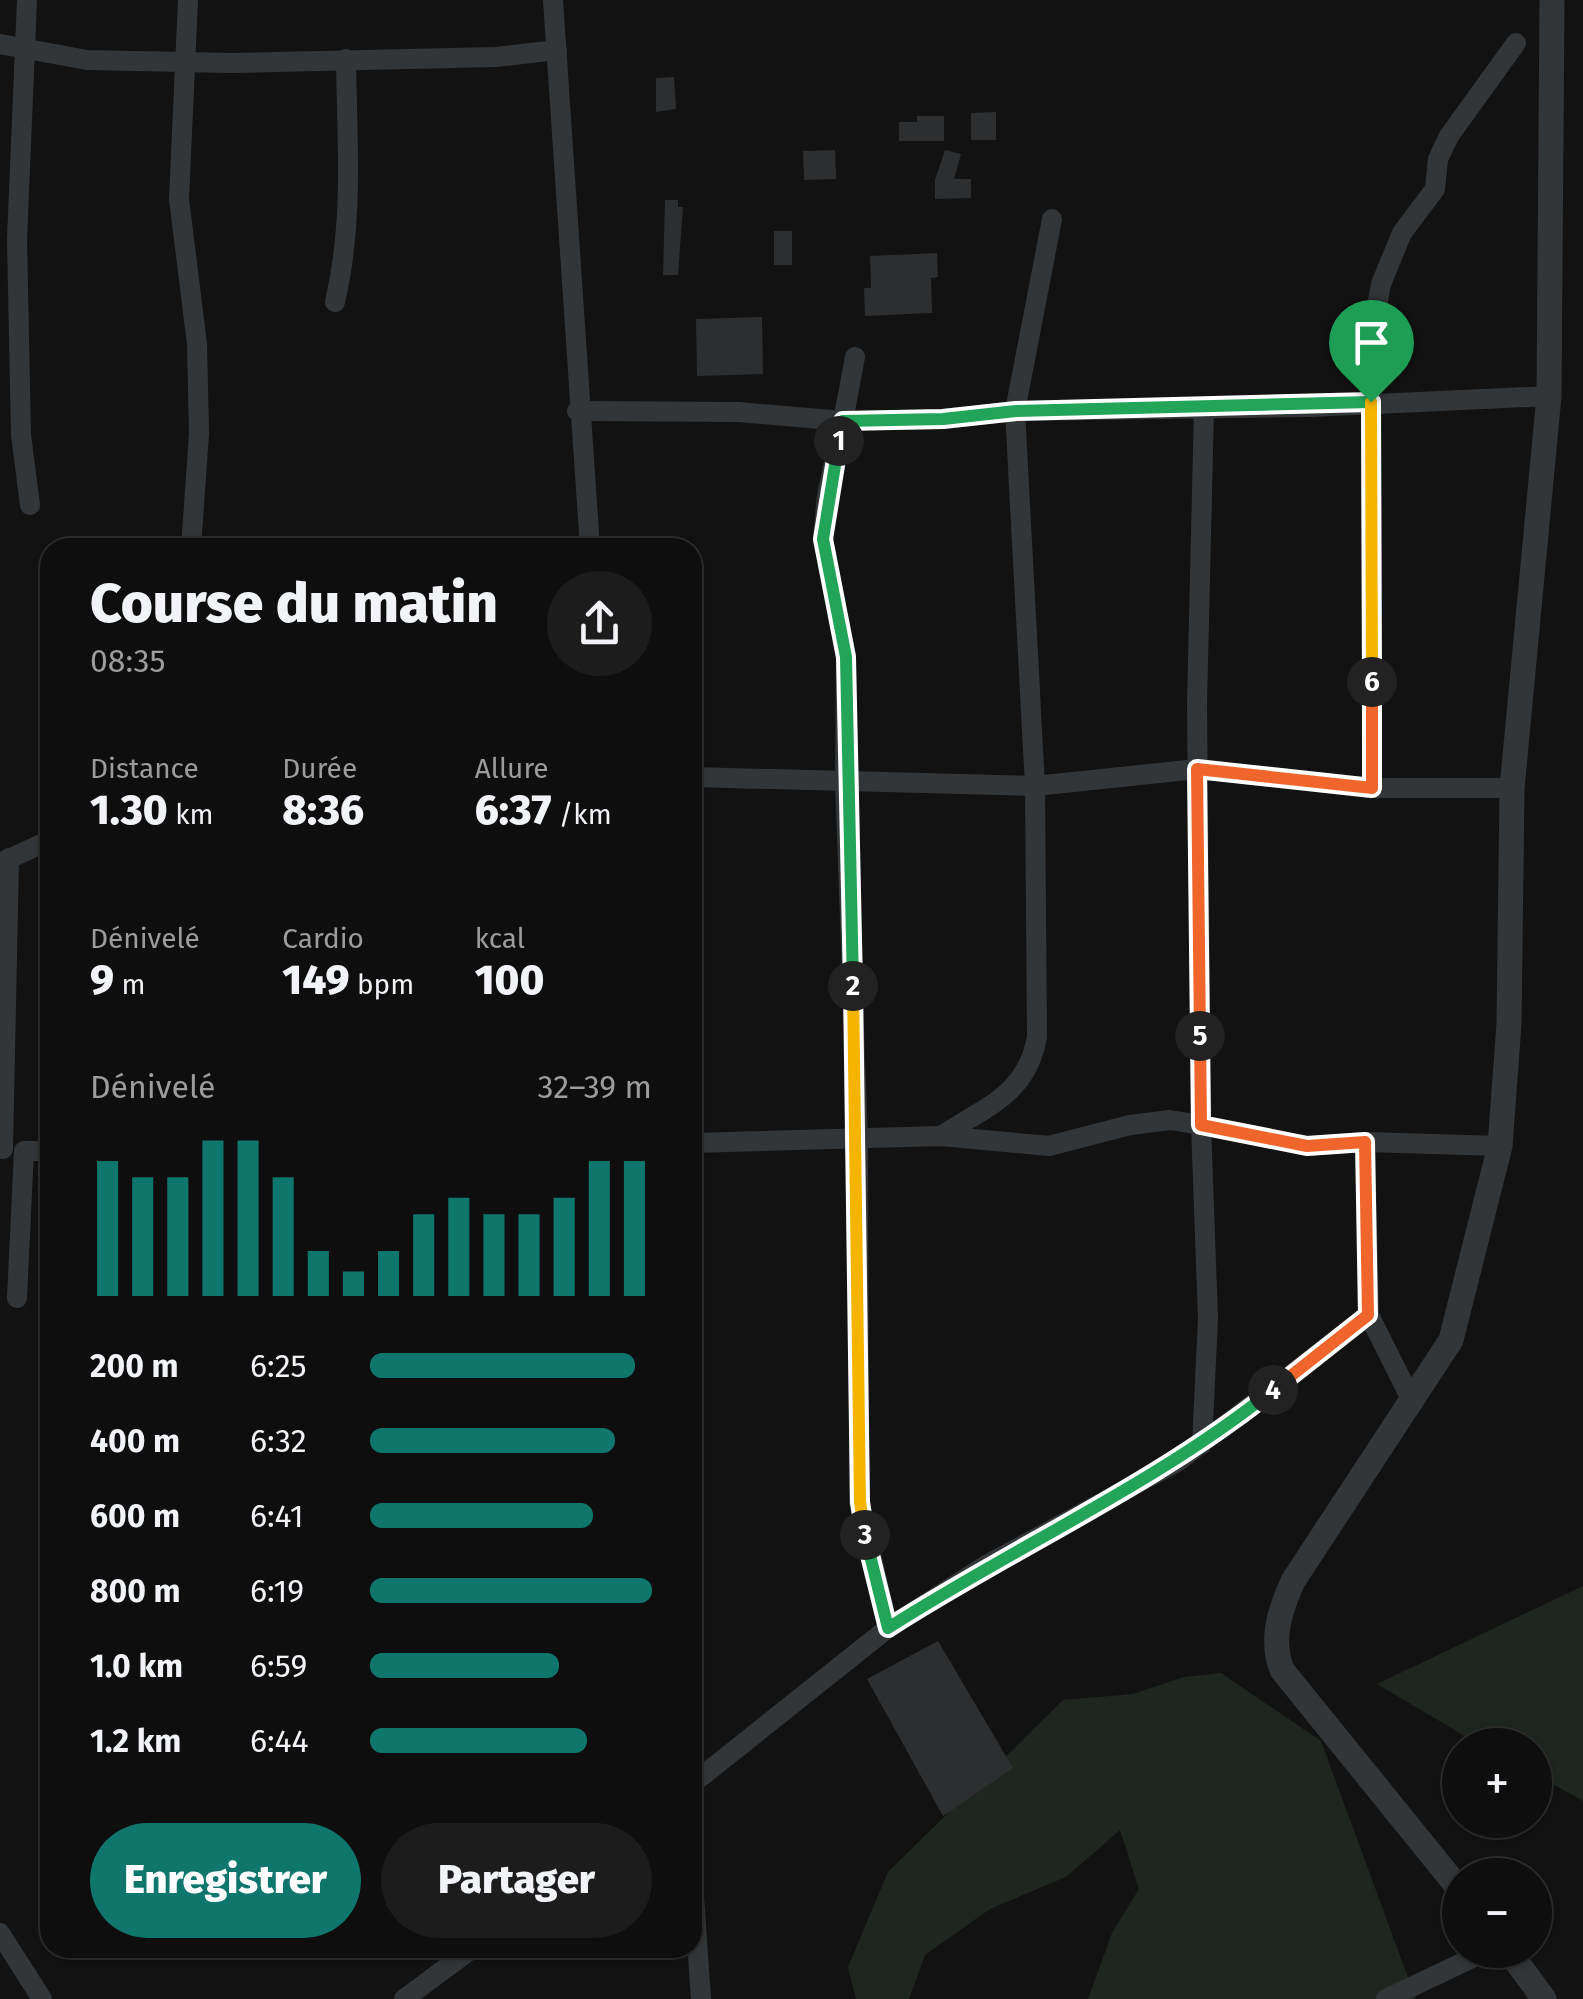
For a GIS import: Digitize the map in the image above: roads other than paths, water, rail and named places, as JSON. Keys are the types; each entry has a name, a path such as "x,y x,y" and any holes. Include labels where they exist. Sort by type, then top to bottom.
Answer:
{"street":[{"path":"27,0 17,239 21,436 30,506"},
{"path":"188,0 179,198 197,344 199,434 192,538"},
{"path":"552,0 589,538"},
{"path":"1442,1868 1282,1670 1276,1632 1294,1581 1413,1404 1459,1321 1500,1146 1509,1024 1512,788 1549,396 1552,0"},
{"path":"1372,788 1371,402 1373,327 1381,284 1402,233 1435,189 1438,159 1448,136 1516,43"},
{"path":"0,44 87,60 496,57 557,50"},
{"path":"334,302 347,249 350,198 346,59"},
{"path":"941,1136 1019,1084 1032,1066 1037,1037 1035,786 1016,411 1052,219"},
{"path":"855,356 823,539 846,657 845,782 858,1140 860,1502 888,1628"},
{"path":"578,411 738,412 843,421 943,419 1016,411 1549,396"},
{"path":"1202,1444 1208,1320 1201,1125 1197,769 1204,408"},
{"path":"702,778 1035,786 1197,769 1372,788 1512,788"},
{"path":"17,1298 9,1149 4,861 40,845"},
{"path":"702,1146 941,1136 1049,1146 1130,1125 1170,1120 1307,1146 1365,1142 1500,1146"},
{"path":"1365,1142 1368,1315 1413,1404"},
{"path":"9,1149 40,1151"},
{"path":"702,1776 888,1628 988,1564 1133,1489 1202,1444 1368,1315"},
{"path":"0,1933 42,1999"},
{"path":"404,1999 459,1958"},
{"path":"698,1958 701,1999"},
{"path":"1386,1999 1451,1968"},
{"path":"1521,1968 1544,1999"}]}
